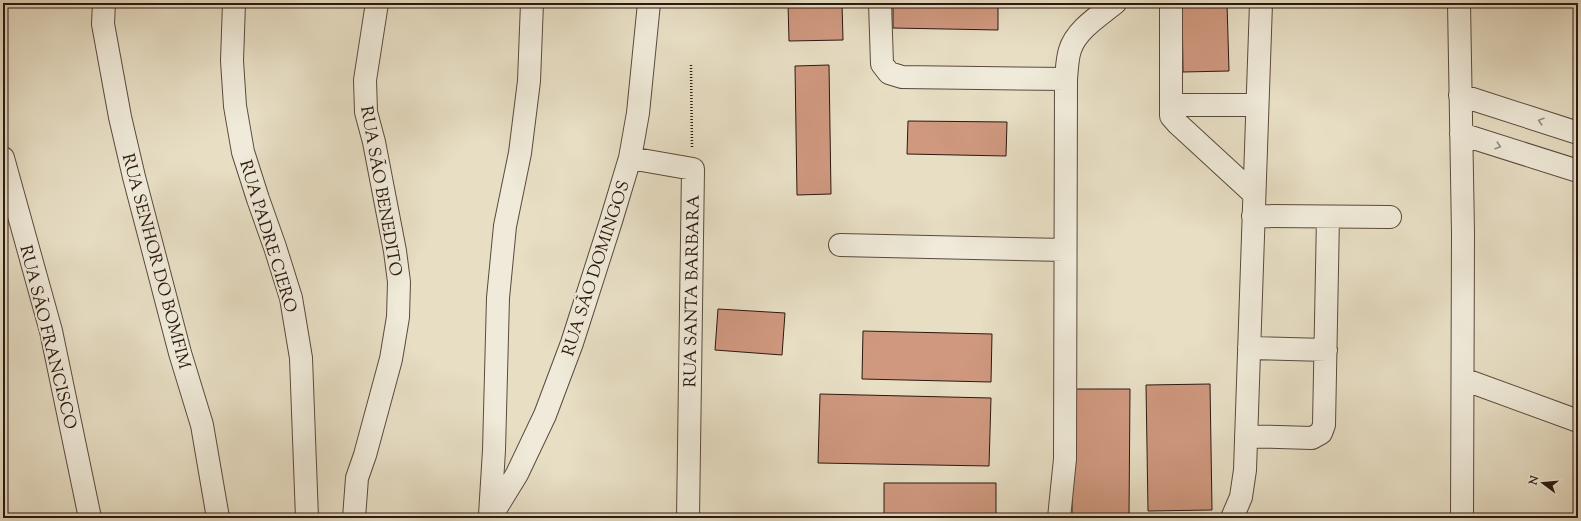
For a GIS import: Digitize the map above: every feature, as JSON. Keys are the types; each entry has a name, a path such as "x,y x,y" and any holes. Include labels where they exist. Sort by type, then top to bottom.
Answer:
{"street":[{"name":"RUA SENHOR DO BOMFIM","path":"104,3 103,24 120,117 134,177 180,353 202,425 218,518"},
{"name":"RUA PADRE CIERO","path":"234,3 232,61 235,106 243,152 291,298 301,358 307,518"},
{"name":"RUA SÃO BENEDITO","path":"354,518 357,478 365,455 391,359 398,317 399,282 395,251 374,142 366,112 365,80 377,3"},
{"path":"490,518 494,450 498,298 505,226 520,153 529,81 532,3"},
{"name":"RUA SÃO DOMINGOS","path":"490,518 517,474 545,415 572,343 630,158 638,113 649,3"},
{"path":"880,3 882,64 889,73 902,77 1066,79"},
{"path":"1059,518 1065,458 1066,79 1069,51 1073,42 1082,30 1115,3"},
{"path":"1171,3 1171,116 1254,194"},
{"path":"1232,518 1241,497 1245,470 1261,3"},
{"path":"1459,3 1463,379 1462,518"},
{"path":"1460,95 1578,132"},
{"path":"1171,110 1176,105 1257,105"},
{"path":"1461,134 1578,171"},
{"name":"RUA SÃO FRANCISCO","path":"3,158 52,331 90,518"},
{"path":"630,158 692,169"},
{"name":"RUA SANTA BARBARA","path":"688,518 692,169"},
{"path":"1253,216 1390,217"},
{"path":"1246,436 1312,438 1321,433 1324,425 1328,216"},
{"path":"840,245 1065,250"},
{"path":"1249,348 1326,350"},
{"path":"1463,379 1578,421"}],"path":[{"name":"RUA SANTA BARBARA","path":"691,65 692,169"}],"building":[{"path":"788,3 842,3 843,40 789,41"},
{"path":"893,3 998,3 998,30 893,28"},
{"path":"1182,3 1227,3 1229,71 1183,72"},
{"path":"829,65 831,194 797,195 795,66"},
{"path":"908,121 1007,122 1006,156 907,154"},
{"path":"718,309 785,313 782,355 715,350"},
{"path":"863,331 992,334 991,382 862,379"},
{"path":"1210,384 1212,510 1148,511 1146,385"},
{"path":"1072,389 1130,389 1129,518 1072,518"},
{"path":"820,394 991,398 989,466 818,463"},
{"path":"884,483 996,483 996,518 884,518"}]}
